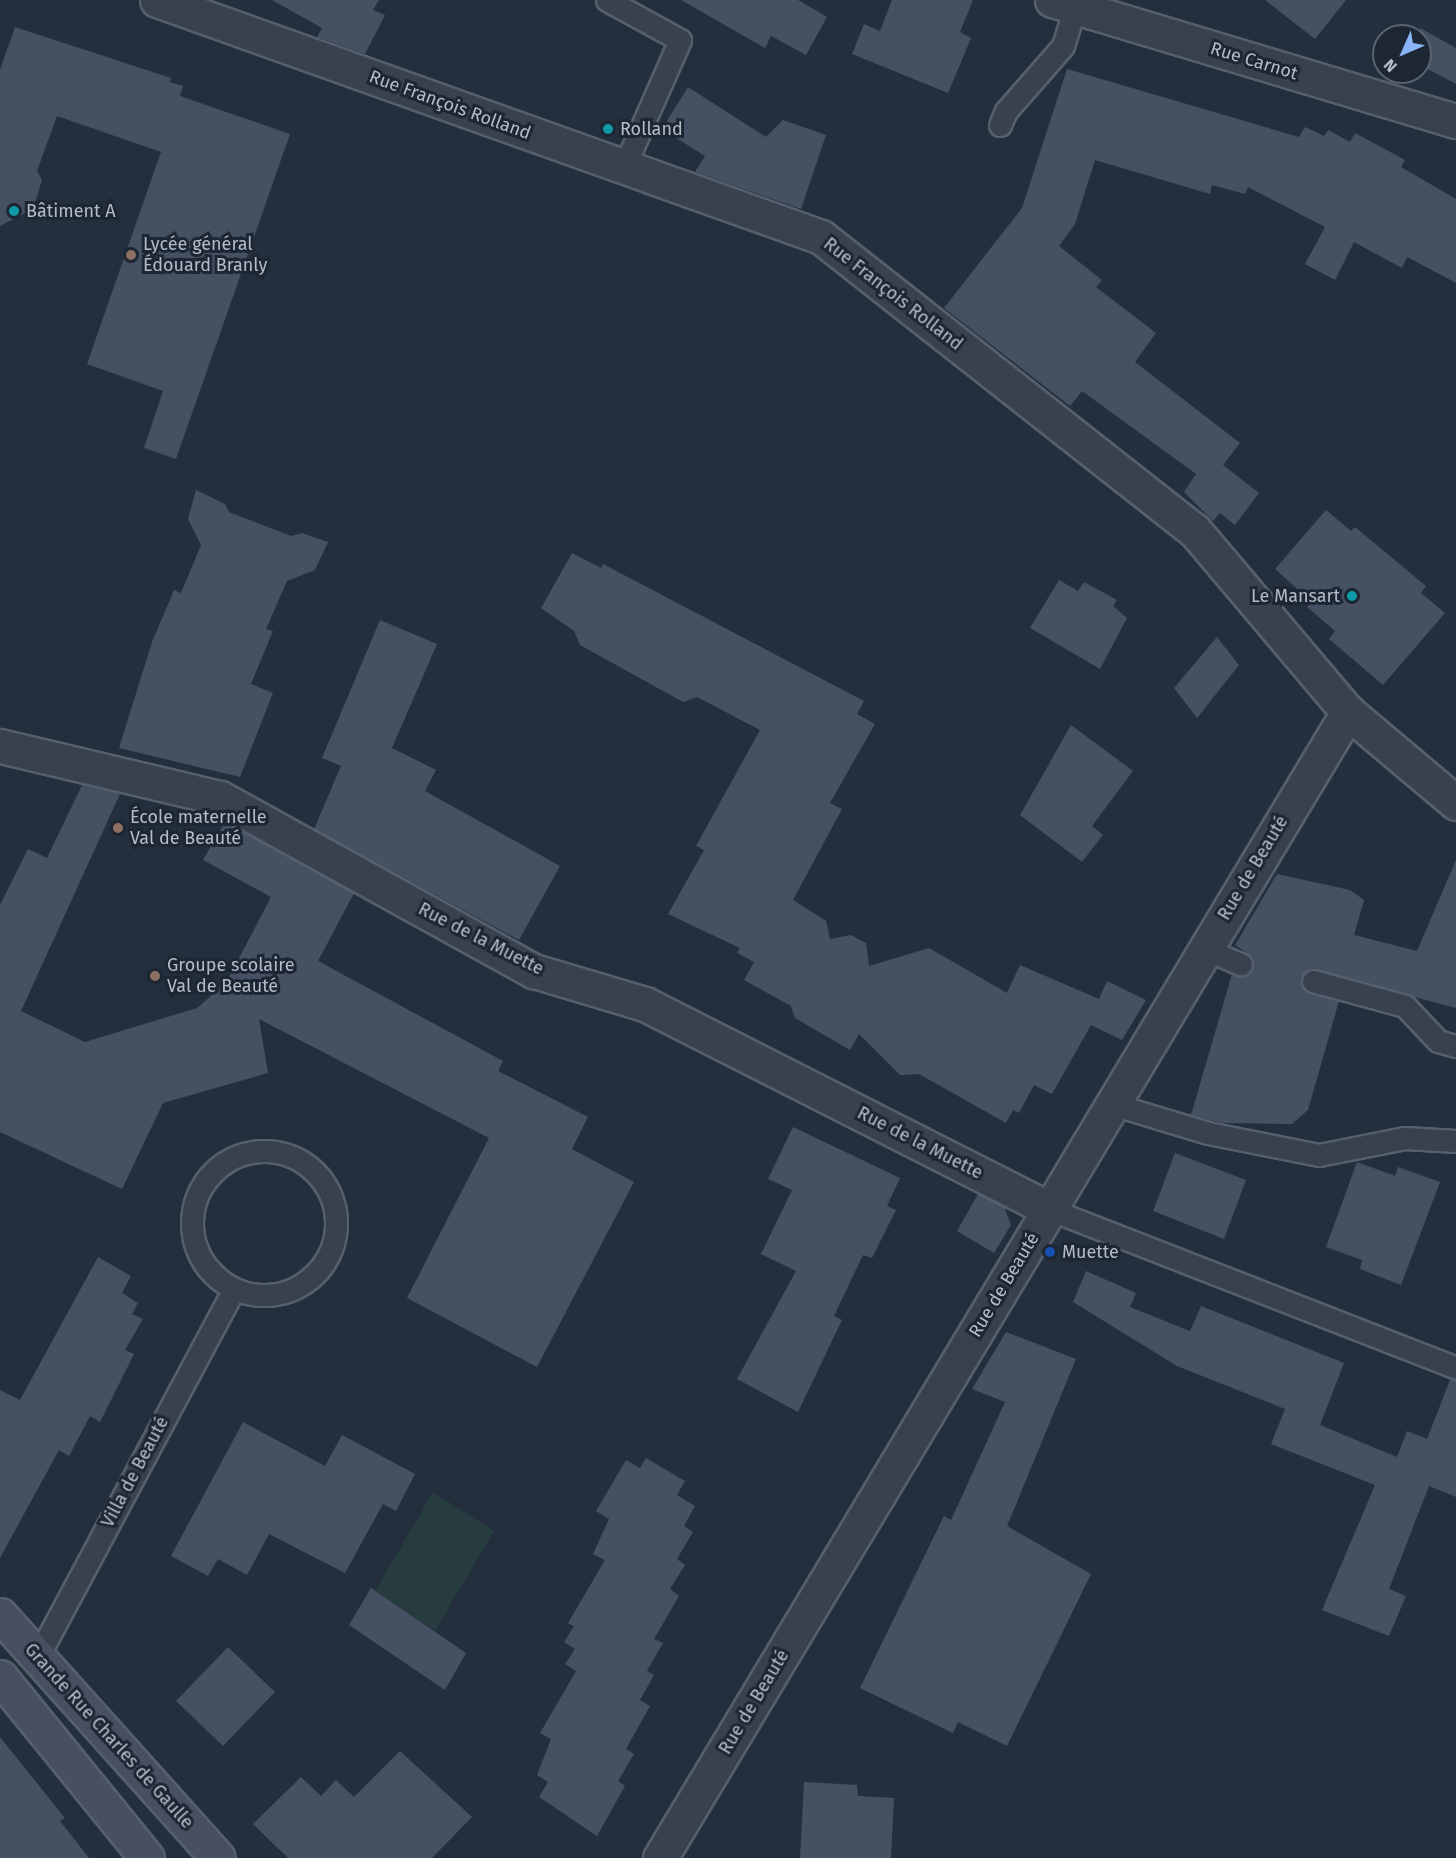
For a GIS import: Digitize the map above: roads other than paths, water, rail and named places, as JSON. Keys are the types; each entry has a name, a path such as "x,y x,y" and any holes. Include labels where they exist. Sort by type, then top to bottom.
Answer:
{"main road":[{"name":"Grande Rue Charles de Gaulle","path":"0,1615 218,1858"},
{"path":"0,1677 147,1858"}],"street":[{"name":"Rue François Rolland","path":"156,0 821,237 1194,530 1348,712 1456,803"},
{"name":"Rue Carnot","path":"1064,4 1456,121"},
{"name":"Rue de Beauté","path":"660,1858 1348,712"},
{"name":"Rue de la Muette","path":"0,746 220,798 534,971 645,1004 1049,1209"}],"lane":[{"path":"607,0 680,40 624,167"},
{"path":"1000,126 1006,111 1063,46 1064,4"},
{"path":"1205,949 1240,964"},
{"path":"1313,981 1405,1006 1438,1041 1456,1046"},
{"path":"1112,1104 1147,1118 1247,1143 1319,1155 1405,1138 1456,1141"},
{"path":"275,1151 297,1158 317,1173 330,1194 337,1219 334,1243 323,1265 290,1290 258,1296 234,1289 215,1277 201,1258 192,1214 199,1191 212,1172 241,1155 275,1151"},
{"path":"1049,1209 1456,1368"},
{"name":"Villa de Beauté","path":"38,1656 234,1289"}],"place":[{"name":"Rolland","path":"608,129"},
{"name":"Bâtiment A","path":"14,211"},
{"name":"Lycée général Édouard Branly","path":"131,255"},
{"name":"Le Mansart","path":"1352,596"},
{"name":"École maternelle Val de Beauté","path":"118,828"},
{"name":"Groupe scolaire Val de Beauté","path":"155,976"},
{"name":"Muette","path":"1050,1252"}]}
